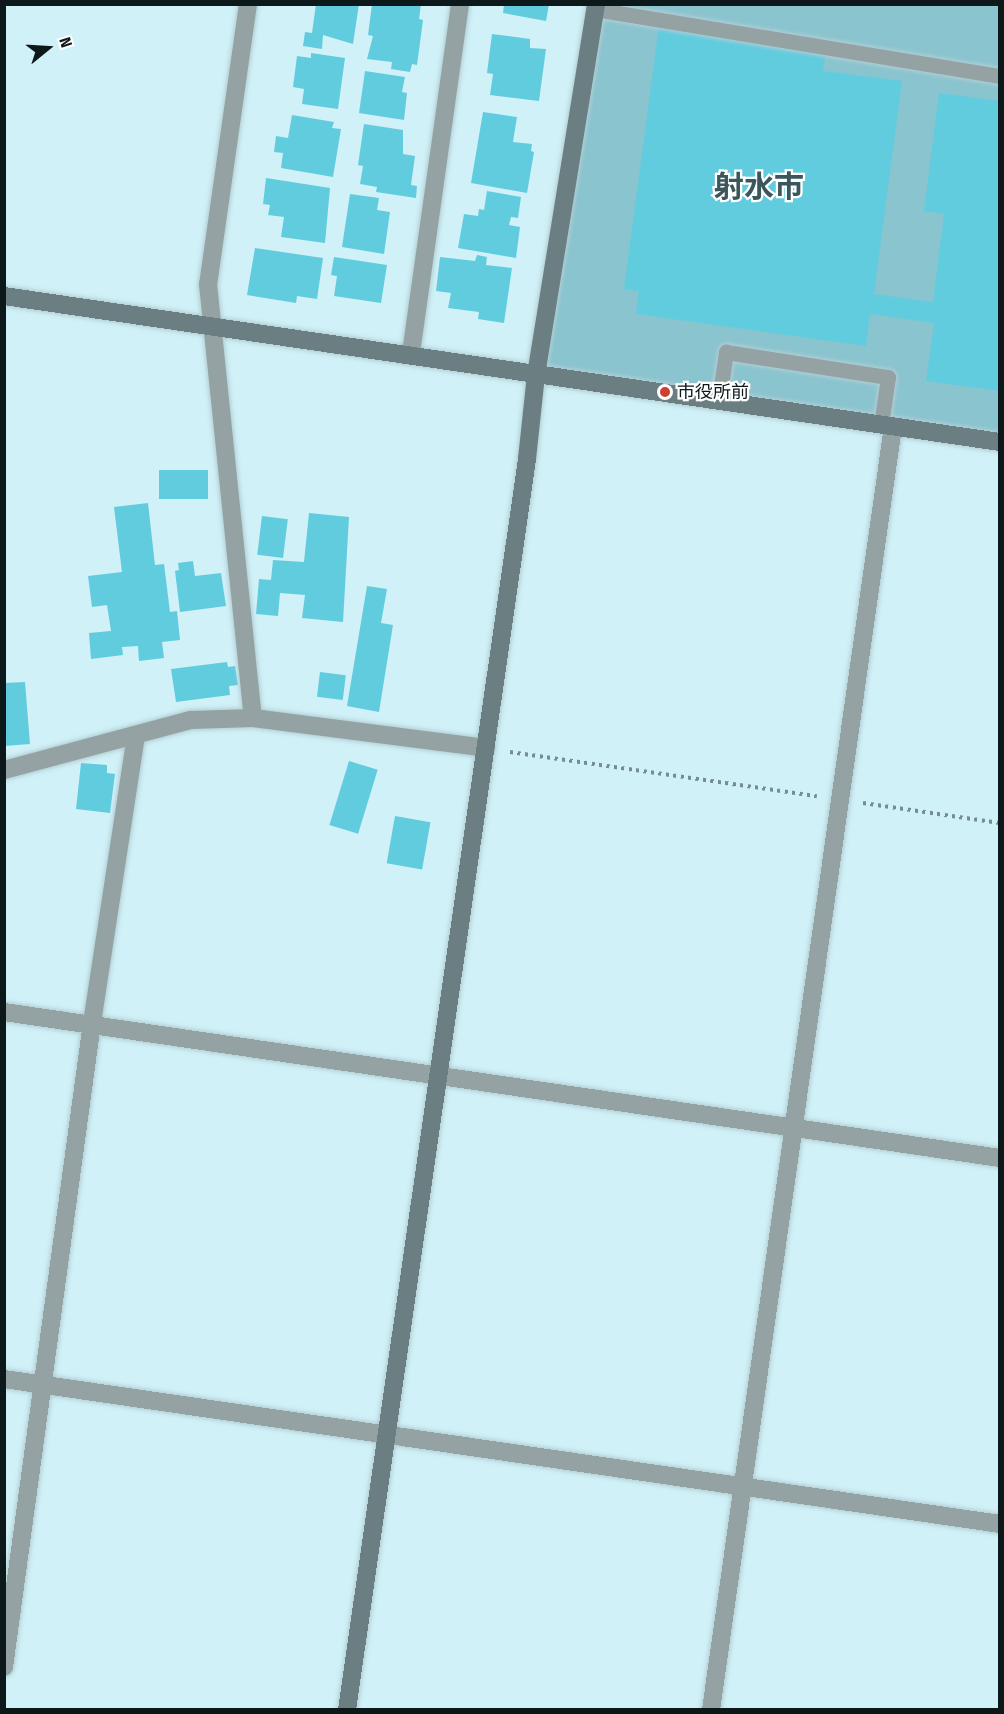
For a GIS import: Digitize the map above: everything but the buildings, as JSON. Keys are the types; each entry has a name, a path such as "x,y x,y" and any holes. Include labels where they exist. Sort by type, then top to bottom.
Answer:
{"street":[{"path":"248,4 208,284 210,325 253,718"},
{"path":"411,353 460,4"},
{"path":"347,1710 486,748 536,375 596,7"},
{"path":"4,296 411,353 536,375 999,442"},
{"path":"711,1710 794,1128 887,426"},
{"path":"4,770 191,720 253,718 486,748"},
{"path":"4,1667 46,1385 92,1023 136,735"},
{"path":"4,1012 92,1023 438,1078 999,1158"},
{"path":"4,1379 386,1437 999,1524"}],"lane":[{"path":"596,7 999,76"},
{"path":"719,400 726,352 888,377 887,426"}],"path":[{"path":"486,748 999,823"}],"shaded area":[{"path":"596,5 999,5 999,436 542,371"}],"place":[{"name":"市役所前","path":"665,392"}],"district":[{"name":"射水市","path":"759,187"}]}
